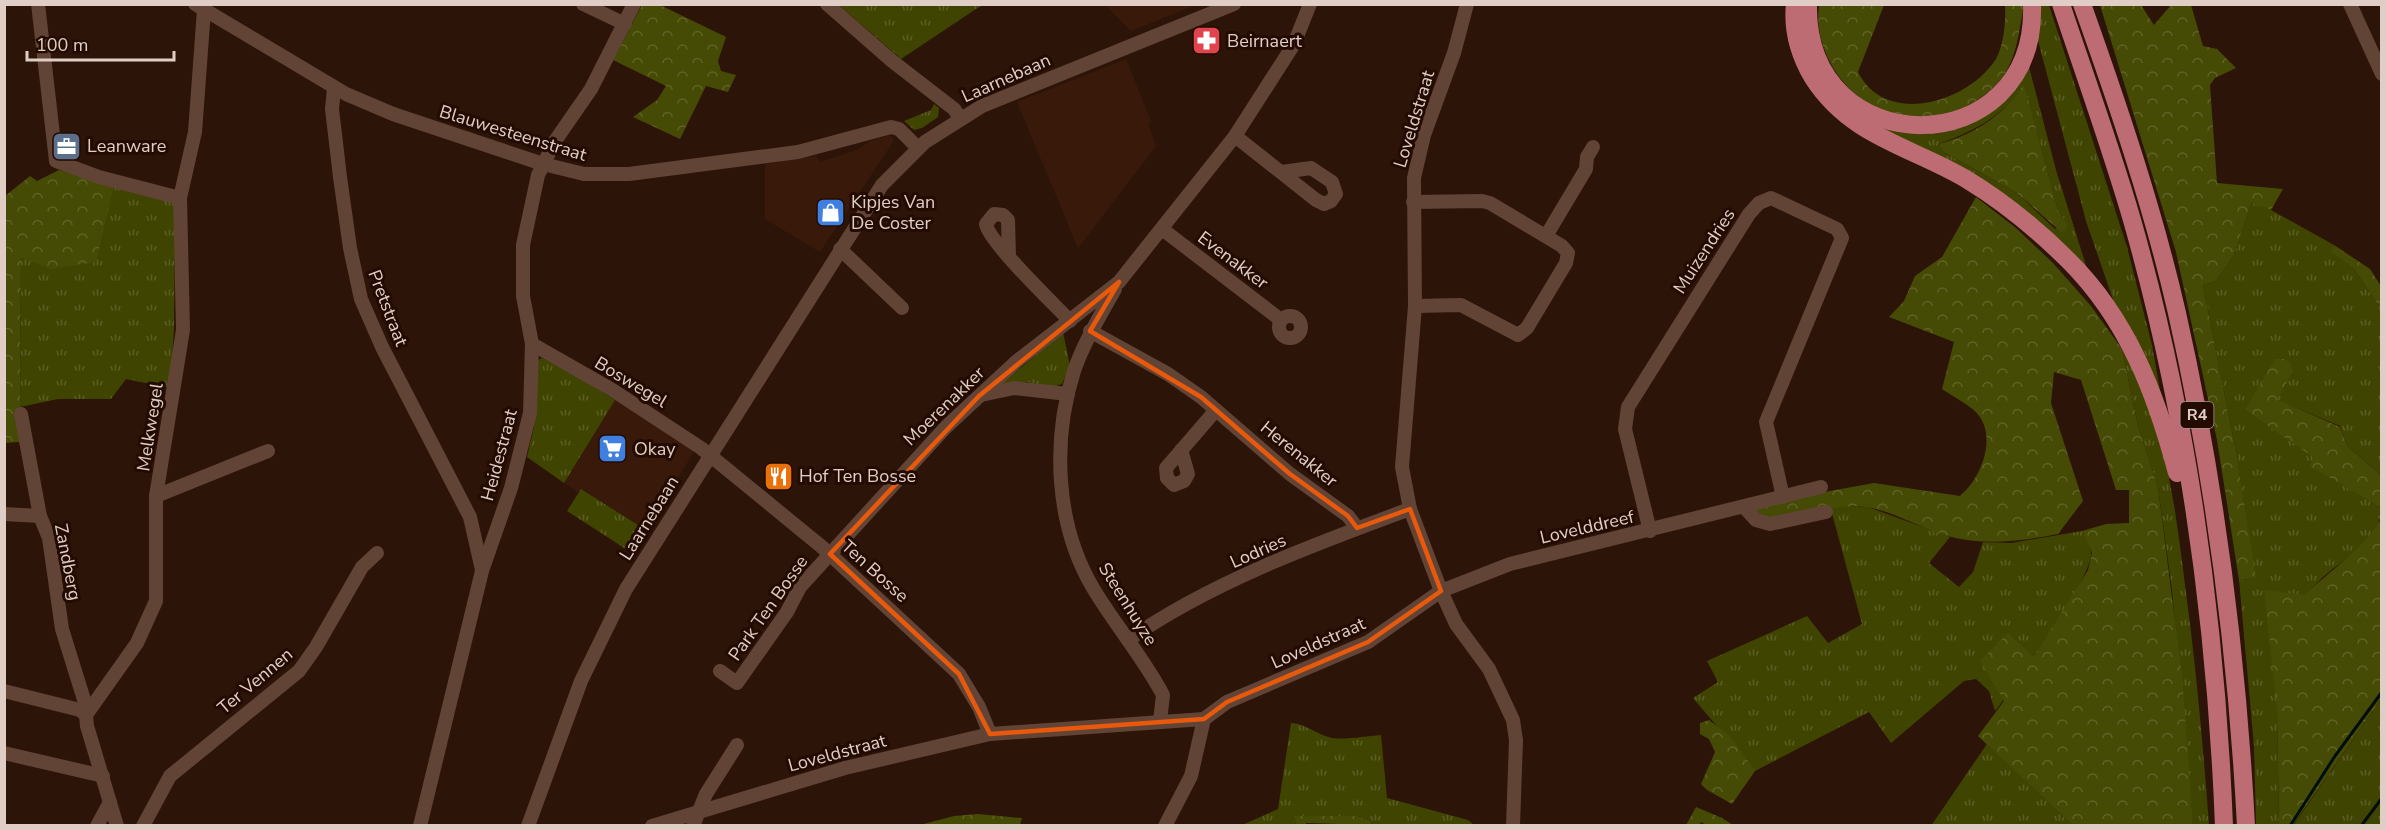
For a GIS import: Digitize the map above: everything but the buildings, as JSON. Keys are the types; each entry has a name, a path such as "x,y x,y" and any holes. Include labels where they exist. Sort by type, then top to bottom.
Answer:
{"highway":[{"path":"1795,4 1795,28 1804,60 1821,90 1834,106 1875,136 1938,164 1991,195 2046,238 2092,287 2130,344 2150,385 2162,416 2178,477 2193,502"},
{"path":"1808,4 1809,35 1813,50 1830,81 1842,96 1872,116 1911,126 1940,125 1965,118 1982,108 2004,89 2024,58 2031,27 2032,4"},
{"name":"R4","path":"2061,4 2132,220 2169,370 2193,502 2214,667 2224,825"},
{"name":"R4","path":"2082,4 2124,128 2177,312 2217,521 2236,674 2246,825"}],"street":[{"path":"38,4 56,161 99,177 180,198"},
{"path":"583,4 625,24"},
{"name":"Heidestraat","path":"420,825 482,571 511,488 528,421 532,344 523,296 524,238 538,176 543,164 591,89 634,4"},
{"path":"827,4 892,61 954,109 960,118"},
{"name":"Laarnebaan","path":"528,825 570,710 599,640 626,589 840,249 882,185 915,145 960,118 1010,94 1234,4"},
{"name":"Moerenakker","path":"830,554 920,453 979,396 1119,282 1235,136 1281,66 1307,11 1299,4"},
{"name":"Loveldstraat","path":"652,825 668,823 699,810 845,768 990,734 1204,719 1227,702 1368,642 1441,591 1410,509 1402,467 1415,306 1414,178 1418,154 1467,4"},
{"path":"2350,4 2382,74"},
{"name":"Melkwegel","path":"86,715 132,651 154,608 157,588 156,496 183,330 180,198 195,132 199,7"},
{"name":"Blauwesteenstraat","path":"199,7 334,89 393,114 543,164 584,174 629,174 798,152 891,127 899,129 915,145"},
{"name":"Pretstraat","path":"334,89 332,109 340,177 350,248 361,299 382,347 472,523 482,571"},
{"path":"1235,136 1282,172"},
{"path":"1546,236 1586,169 1587,157 1593,147"},
{"name":"Muizendries","path":"1650,531 1625,429 1628,407 1749,214 1759,203 1771,198 1837,229 1842,238 1766,422 1783,497"},
{"path":"1413,202 1482,201 1546,236 1562,246 1568,254 1566,263 1527,328 1518,335 1461,305 1415,306"},
{"name":"Evenakker","path":"1162,229 1281,320"},
{"path":"840,249 902,308"},
{"path":"1008,256 1070,321"},
{"name":"Steenhuyze","path":"1119,282 1090,331 1068,394 1060,451 1066,513 1072,536 1092,586 1163,695 1160,721"},
{"name":"Herenakker","path":"1090,331 1168,374 1216,410 1290,474 1348,516 1357,528"},
{"name":"Boswegel","path":"532,344 611,389 710,455"},
{"path":"979,396 1014,388 1068,394"},
{"path":"1181,450 1216,410"},
{"name":"Zandberg","path":"21,414 40,516 49,538 62,629 85,703 86,715"},
{"path":"156,496 268,451"},
{"name":"Ten Bosse","path":"710,455 830,554 959,674 979,707 990,734"},
{"name":"Lovelddreef","path":"1441,591 1510,564 1821,487"},
{"path":"1744,507 1756,520 1770,524 1826,512"},
{"name":"Lodries","path":"1128,640 1180,606 1357,528 1410,509"},
{"path":"4,514 40,516"},
{"path":"472,523 496,531"},
{"name":"Ter Vennen","path":"143,825 170,776 299,671 316,647 362,568 377,553"},
{"name":"Park Ten Bosse","path":"737,683 788,612 800,587 830,554"},
{"path":"1441,591 1456,624 1489,669 1513,720 1516,730 1513,825"},
{"name":"Park Ten Bosse","path":"720,671 748,692"},
{"path":"4,691 80,711 86,715 117,825"},
{"path":"1165,825 1191,776 1204,719"},
{"path":"693,825 706,794 737,745"},
{"path":"4,753 103,776"},
{"path":"97,825 110,802"}],"highlighted area":[{"path":"1119,282 1090,331 1201,397 1290,474 1348,516 1357,528 1410,509 1441,591 1368,642 1227,702 1204,719 990,734 959,674 830,554 979,396"}],"shaded area":[{"path":"1105,5 1196,5 1131,31"},
{"path":"1126,59 1151,121 1148,124 1156,146 1078,248 1017,102"},
{"path":"888,136 893,138 893,142 820,252 765,219 765,164 816,156 820,162 857,150 870,141"},
{"path":"615,400 695,450 646,530 582,489 578,493 564,483"}],"green space":[{"path":"642,5 660,5 726,37 718,61 721,71 736,75 728,92 706,86 680,139 633,117 657,100 666,86 613,60"},
{"path":"839,5 982,5 901,59"},
{"path":"1819,5 1884,5 1858,72 1871,89 1887,99 1906,104 1927,103 1947,97 1966,87 1983,74 1996,59 2001,47 2005,25 2005,5 2023,5 2023,10 2013,57 2006,72 1996,85 1983,97 1968,106 1934,116 1917,117 1899,116 1868,104 1843,82 1833,68 1821,37 1818,21"},
{"path":"2037,5 2049,5 2127,247 2152,345 2161,396 2118,314 2086,221 2036,33"},
{"path":"2100,5 2141,5 2154,25 2171,5 2191,5 2203,46 2217,49 2236,68 2215,78 2210,85 2217,183 2283,189 2271,210 2251,203 2234,255 2216,281 2203,285 2236,452 2256,578 2239,580 2217,440 2176,252"},
{"path":"2028,63 2056,170 2089,275 2049,233 1885,135 1842,101 1910,128 1929,132 1943,131 1970,118 1983,108","holes":["2024,85 2058,210 2067,223 2055,229 2017,193 1942,151 1939,144 1986,122 2006,106"]},
{"path":"2024,84 2058,210 2067,223 2066,230 2061,232 2017,193 1942,151 1939,144 1965,135 1988,122 2007,105"},
{"path":"934,104 939,108 938,117 922,128 914,130 904,121 931,110"},
{"path":"59,170 114,185 96,262 50,269 21,257 20,407 31,441 5,443 5,196 30,176 37,181"},
{"path":"114,185 175,200 174,329 170,388 126,379 111,399 58,399 20,407 21,257"},
{"path":"1976,197 2016,228 2053,263 2091,306 2122,349 2138,426 2158,487 2182,676 2193,825 2072,825 1978,736 2004,701 1980,661 2008,633 2034,657 2088,570 2092,553 2082,531 2106,524 2129,523 2129,490 2116,490 2081,380 2054,372 2051,403 2083,501 2058,534 2012,541 1966,540 1935,532 1892,514 1866,507 1828,508 1766,520 1754,510 1819,493 1874,483 1960,496 1974,480 1984,460 1985,427 1977,413 1968,405 1942,389 1954,342 1889,317 1904,301 1915,276 1942,257"},
{"path":"2251,202 2271,210 2334,245 2332,252 2354,269 2381,309 2381,475 2348,447 2340,426 2276,399 2293,372 2245,410 2315,458 2311,466 2381,508 2380,519 2370,537 2322,578 2305,596 2282,594 2277,709 2279,825 2256,825 2254,746 2239,580 2255,578 2236,452 2203,285 2216,281 2234,255"},
{"path":"2334,245 2370,269 2381,286 2381,309 2354,269 2331,252"},
{"path":"1063,332 1070,366 1062,384 1052,387 1027,382 1003,383"},
{"path":"2122,349 2149,404 2172,493 2193,645 2209,825 2193,825 2172,590 2158,487 2138,426"},
{"path":"542,358 569,371 615,400 564,483 527,457 534,427 538,360"},
{"path":"2275,359 2284,359 2291,364 2293,372 2277,399 2340,427 2348,447 2381,475 2381,508 2310,466 2314,458 2245,410"},
{"path":"581,489 646,530 632,553 567,511"},
{"path":"1830,506 1868,507 1950,537 1929,563 1959,587 1973,572 1983,542 2011,543 2082,531 2091,556 2087,570 2064,611 2034,658 1995,711 1989,691 1976,679 1964,681 1891,743 1869,712 1755,771 1693,698 1718,682 1707,661 1807,616 1828,643 1862,624"},
{"path":"2381,519 2381,699 2293,825 2279,825 2277,709 2264,590 2305,595 2365,541"},
{"path":"2381,699 2381,825 2293,826"},
{"path":"1709,720 1730,736 1755,771 1732,804 1701,784 1715,752 1709,739 1700,734 1700,723"},
{"path":"1291,723 1302,725 1332,738 1381,735 1387,798 1468,820 1474,825 1372,825 1371,821 1357,816 1294,816 1296,825 1240,826 1278,809"},
{"path":"1987,744 2072,825 1931,826"},
{"path":"1696,807 1733,825 1706,825 1701,822 1699,825 1686,825"},
{"path":"978,814 1022,818 1020,825 920,825 954,816"},
{"path":"1294,816 1357,816 1371,821 1372,825 1306,823 1306,825 1296,825"}],"waterway":[{"path":"2290,826 2335,756 2382,692"},
{"path":"2361,826 2382,798"}],"place":[{"name":"Beirnaert","path":"1206,41"},
{"name":"Leanware","path":"66,146"},
{"name":"Kipjes Van De Coster","path":"830,212"},
{"name":"Okay","path":"613,449"},
{"name":"Hof Ten Bosse","path":"778,476"}]}
